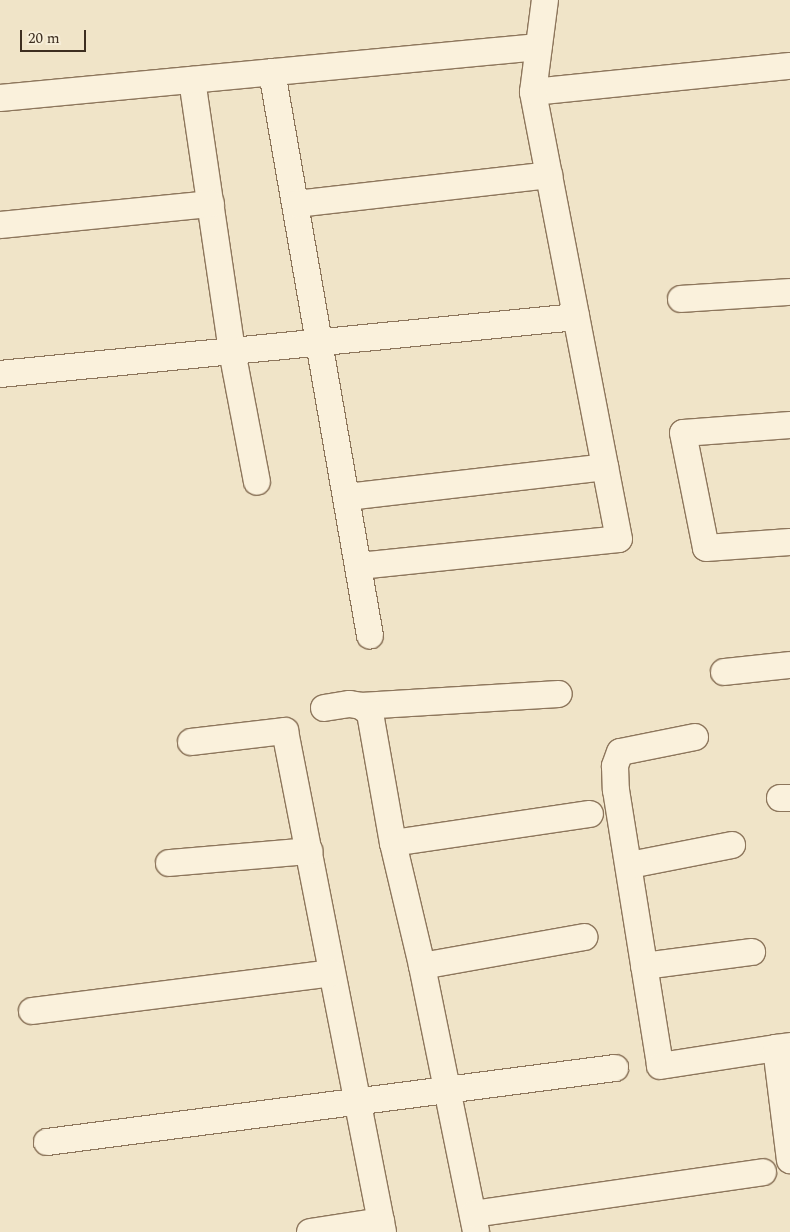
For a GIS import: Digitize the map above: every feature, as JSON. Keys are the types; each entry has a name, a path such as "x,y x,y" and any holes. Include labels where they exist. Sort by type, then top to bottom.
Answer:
{"street":[{"path":"359,566 619,539 533,92 545,0"},
{"path":"0,98 539,46"},
{"path":"533,92 790,66"},
{"path":"272,72 322,342 370,636"},
{"path":"192,80 232,351 257,482"},
{"path":"296,204 549,175"},
{"path":"0,225 210,204"},
{"path":"681,298 790,292"},
{"path":"0,374 576,317"},
{"path":"790,425 683,433 706,548 790,542"},
{"path":"347,497 605,467"},
{"path":"724,672 790,665"},
{"path":"324,708 350,704 361,706 559,694"},
{"path":"361,706 370,713 392,843 422,966 475,1223 763,1172"},
{"path":"191,742 285,731 382,1226 310,1232"},
{"path":"695,737 632,748 617,754 616,790 630,865 660,1066 783,1047 790,1160"},
{"path":"392,843 590,814"},
{"path":"630,865 732,845"},
{"path":"169,863 309,852"},
{"path":"422,966 584,937"},
{"path":"644,966 752,952"},
{"path":"32,1011 332,973"},
{"path":"47,1142 447,1088 615,1068"}]}
